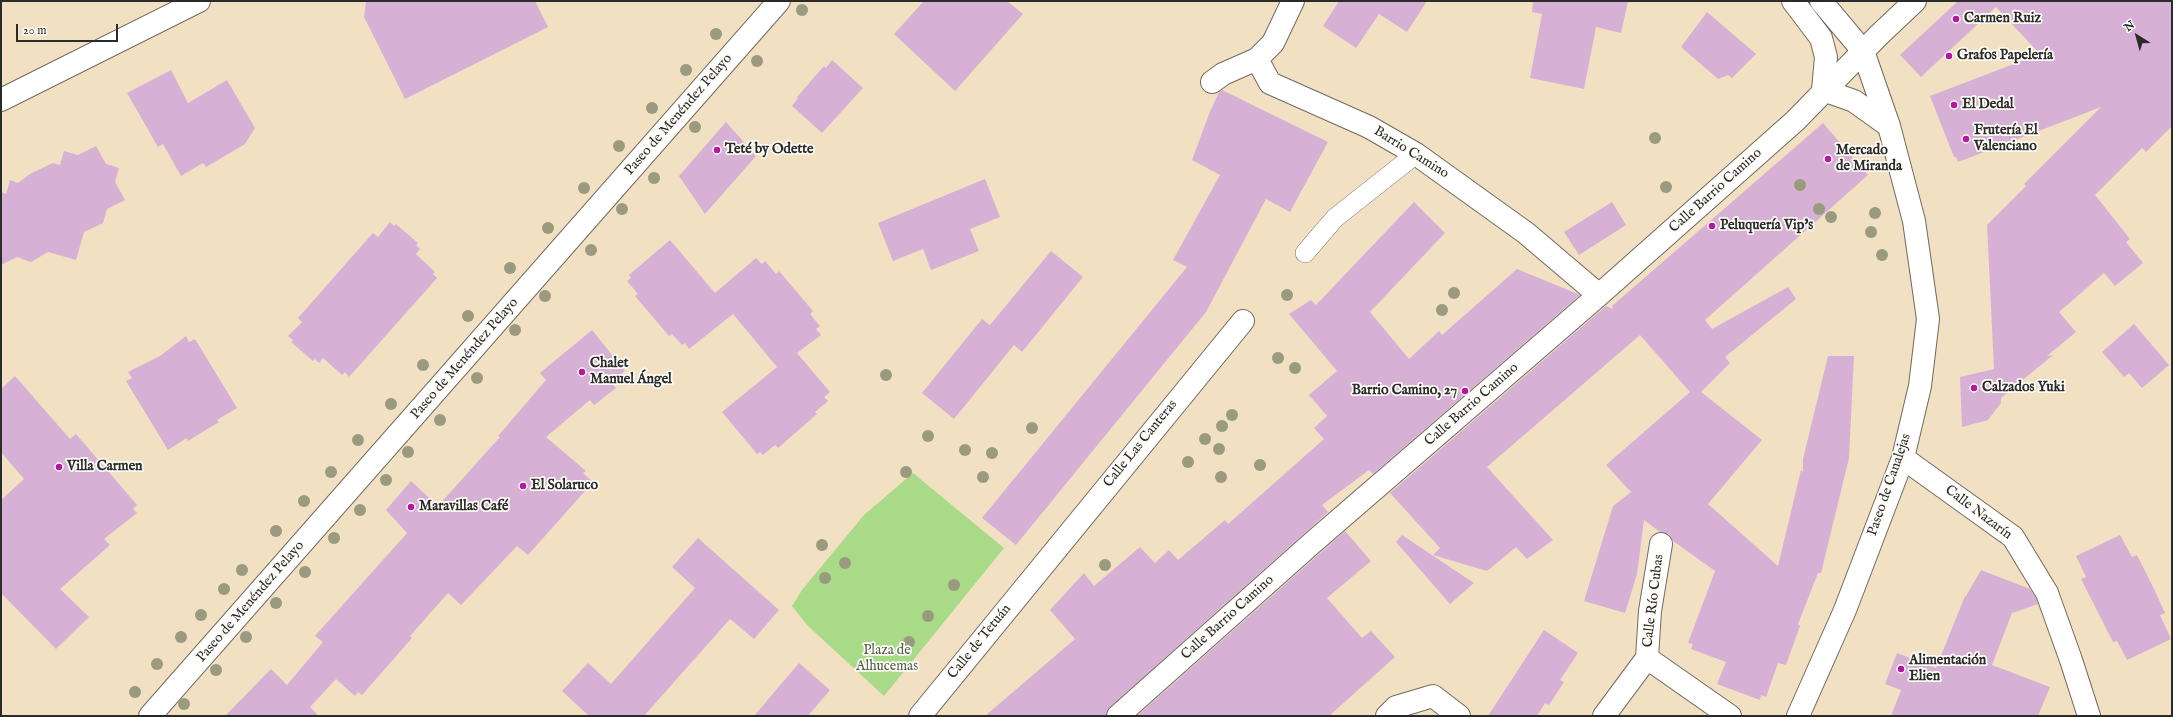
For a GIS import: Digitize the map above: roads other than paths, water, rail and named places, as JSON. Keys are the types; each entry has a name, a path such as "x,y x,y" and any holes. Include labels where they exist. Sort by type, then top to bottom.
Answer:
{"street":[{"path":"1,100 199,1"},
{"name":"Paseo de Menéndez Pelayo","path":"150,716 779,1"},
{"path":"1212,82 1223,74 1257,59 1273,43 1293,1"},
{"path":"1793,1 1821,38 1826,57 1823,90 1854,101 1889,126"},
{"name":"Paseo de Canalejas","path":"1798,716 1845,610 1903,458 1920,386 1928,319 1914,221 1889,126 1863,51 1821,1"},
{"name":"Calle Barrio Camino","path":"1118,716 1317,539 1599,295 1795,121 1823,90 1915,1"},
{"name":"Barrio Camino","path":"1257,59 1270,83 1369,127 1416,154 1526,233 1599,295"},
{"name":"Calle Las Canteras","path":"1040,568 1243,321"},
{"name":"Calle Nazarín","path":"1903,458 2013,538 2047,593 2089,716"},
{"name":"Calle Río Cubas","path":"1604,716 1647,658 1650,611 1661,544"},
{"name":"Calle de Tetuán","path":"920,716 1040,568"},
{"name":"Calle Río Cubas","path":"1647,658 1730,716"},
{"path":"1387,716 1396,707 1433,696 1459,716"}],"lane":[{"path":"1305,253 1335,218 1416,154"}],"place":[{"name":"Carmen Ruiz","path":"1956,19"},
{"name":"Grafos Papelería","path":"1949,56"},
{"name":"El Dedal","path":"1954,105"},
{"name":"Frutería El Valenciano","path":"1966,139"},
{"name":"Teté by Odette","path":"717,150"},
{"name":"Mercado de Miranda","path":"1828,159"},
{"name":"Peluquería Vip's","path":"1712,226"},
{"name":"Chalet Manuel Ángel","path":"582,372"},
{"name":"Calzados Yuki","path":"1974,388"},
{"name":"Barrio Camino, 27","path":"1465,391"},
{"name":"Villa Carmen","path":"59,467"},
{"name":"El Solaruco","path":"523,486"},
{"name":"Maravillas Café","path":"411,507"},
{"name":"Alimentación Elien","path":"1901,669"}],"park label":[{"name":"Plaza de Alhucemas","path":"887,660"}]}
